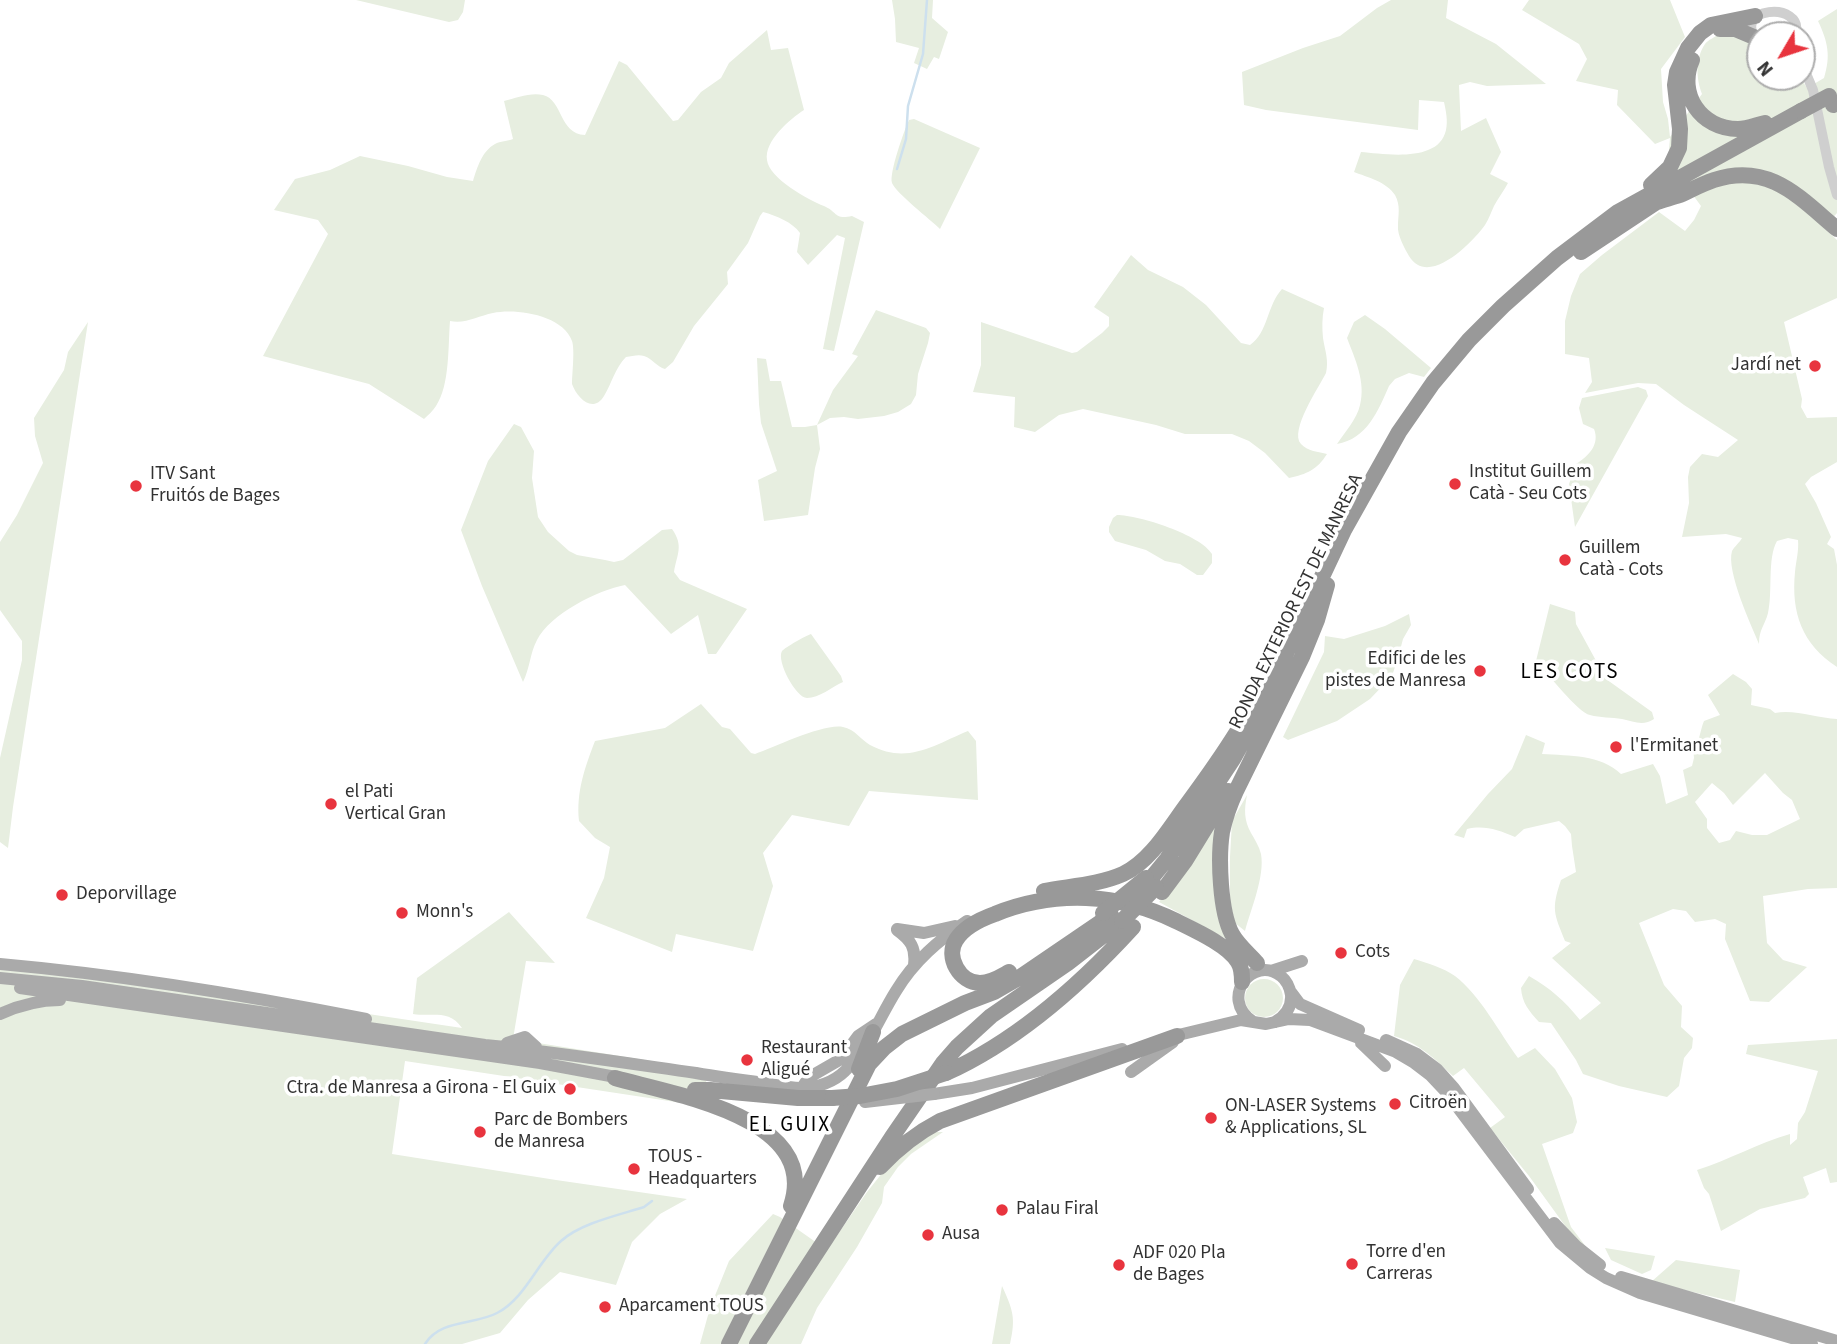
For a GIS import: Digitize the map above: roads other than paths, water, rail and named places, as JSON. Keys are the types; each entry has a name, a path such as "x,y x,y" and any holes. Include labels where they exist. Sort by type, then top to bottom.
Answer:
{"highway":[{"path":"1618,212 1665,173 1674,161 1680,139 1675,79 1688,48 1700,33 1711,25 1763,7"},
{"path":"1746,32 1729,28 1717,30 1706,37 1695,53 1687,73 1687,87 1695,107 1712,123 1740,129 1804,115"},
{"name":"RONDA EXTERIOR EST DE MANRESA","path":"1153,884 1233,759 1265,702 1366,488 1399,432 1433,383 1469,340 1557,258 1618,212 1834,99"},
{"name":"RONDA EXTERIOR EST DE MANRESA","path":"859,1189 943,1063 957,1047 991,1016 1068,963 1178,860 1239,767 1272,706 1327,585 1379,482 1431,400 1476,346 1516,306 1582,251 1654,203 1804,115"},
{"path":"1654,203 1728,176 1759,176 1785,187 1837,229"},
{"path":"1264,968 1235,939 1227,923 1223,903 1222,833 1229,806 1302,657 1327,585"},
{"path":"1015,900 1027,894 1109,879 1137,865 1215,766 1266,679 1279,668"},
{"path":"1117,919 994,981 972,982 960,974 954,964 952,951 955,941 967,928 990,916 1025,903 1096,897 1156,912 1203,936 1237,960 1241,966 1242,982"},
{"path":"695,1090 830,1101 898,1089 946,1073 982,1055 1022,1028 1088,973 1117,919"},
{"name":"RONDA EXTERIOR EST DE MANRESA","path":"831,1136 869,1064 902,1034 965,1003 995,992 1117,919"},
{"path":"729,1344 831,1136 876,1027"},
{"path":"757,1344 859,1189 903,1145 940,1121 1181,1035"},
{"path":"615,1077 712,1104 757,1126 782,1146 793,1167 796,1188 794,1198 769,1251 762,1279"}],"main road":[{"path":"0,972 89,980 394,1025 735,1080 802,1088 823,1084 842,1074 853,1063 896,991 915,965 928,950 980,913 1015,900 1051,894 1080,892 1139,901 1177,915 1280,976 1300,1004 1418,1054 1454,1087 1555,1225 1594,1261 1615,1275 1837,1341"},
{"path":"915,965 911,942 897,929 924,933 960,925"},
{"path":"1252,1021 1244,1014 1239,1004 1238,993 1242,982 1264,968 1302,961 1288,975 1291,1001 1288,1010 1275,1022"},
{"path":"0,964 90,973 313,1008 394,1025"},
{"path":"0,978 96,988 485,1045 541,1049"},
{"path":"0,985 540,1063 695,1090"},
{"path":"0,1014 18,1006 46,1000 121,1002"},
{"path":"830,1101 934,1094 972,1088 1241,1020 1266,1024 1297,1019 1310,1020 1396,1052 1430,1075 1446,1092 1560,1243 1606,1279 1640,1293 1812,1344"},
{"path":"1131,1072 1181,1035"},
{"path":"1352,1036 1385,1066"}],"street":[{"path":"1763,7 1786,4 1796,21"},
{"path":"1813,91 1837,195"}],"waterway":[{"path":"897,169 906,139 908,106 923,54 927,0"},
{"path":"425,1344 439,1330 488,1317 507,1307 553,1249 569,1235 601,1220 644,1207 652,1201"}],"place":[{"name":"Jardí net","path":"1815,366"},
{"name":"Institut Guillem Catà - Seu Cots","path":"1455,484"},
{"name":"ITV Sant Fruitós de Bages","path":"136,486"},
{"name":"Guillem Catà - Cots","path":"1565,560"},
{"name":"Edifici de les pistes de Manresa","path":"1480,671"},
{"name":"l'Ermitanet","path":"1616,747"},
{"name":"el Pati Vertical Gran","path":"331,804"},
{"name":"Deporvillage","path":"62,895"},
{"name":"Monn's","path":"402,913"},
{"name":"Cots","path":"1341,953"},
{"name":"Restaurant Aligué","path":"747,1060"},
{"name":"Ctra. de Manresa a Girona - El Guix","path":"570,1089"},
{"name":"Citroën","path":"1395,1104"},
{"name":"ON-LASER Systems & Applications, SL","path":"1211,1118"},
{"name":"Parc de Bombers de Manresa","path":"480,1132"},
{"name":"TOUS - Headquarters","path":"634,1169"},
{"name":"Palau Firal","path":"1002,1210"},
{"name":"Ausa","path":"928,1235"},
{"name":"Torre d'en Carreras","path":"1352,1264"},
{"name":"ADF 020 Pla de Bages","path":"1119,1265"},
{"name":"Aparcament TOUS","path":"605,1307"}],"district":[{"name":"LES COTS","path":"1570,673"},
{"name":"EL GUIX","path":"790,1126"}]}
